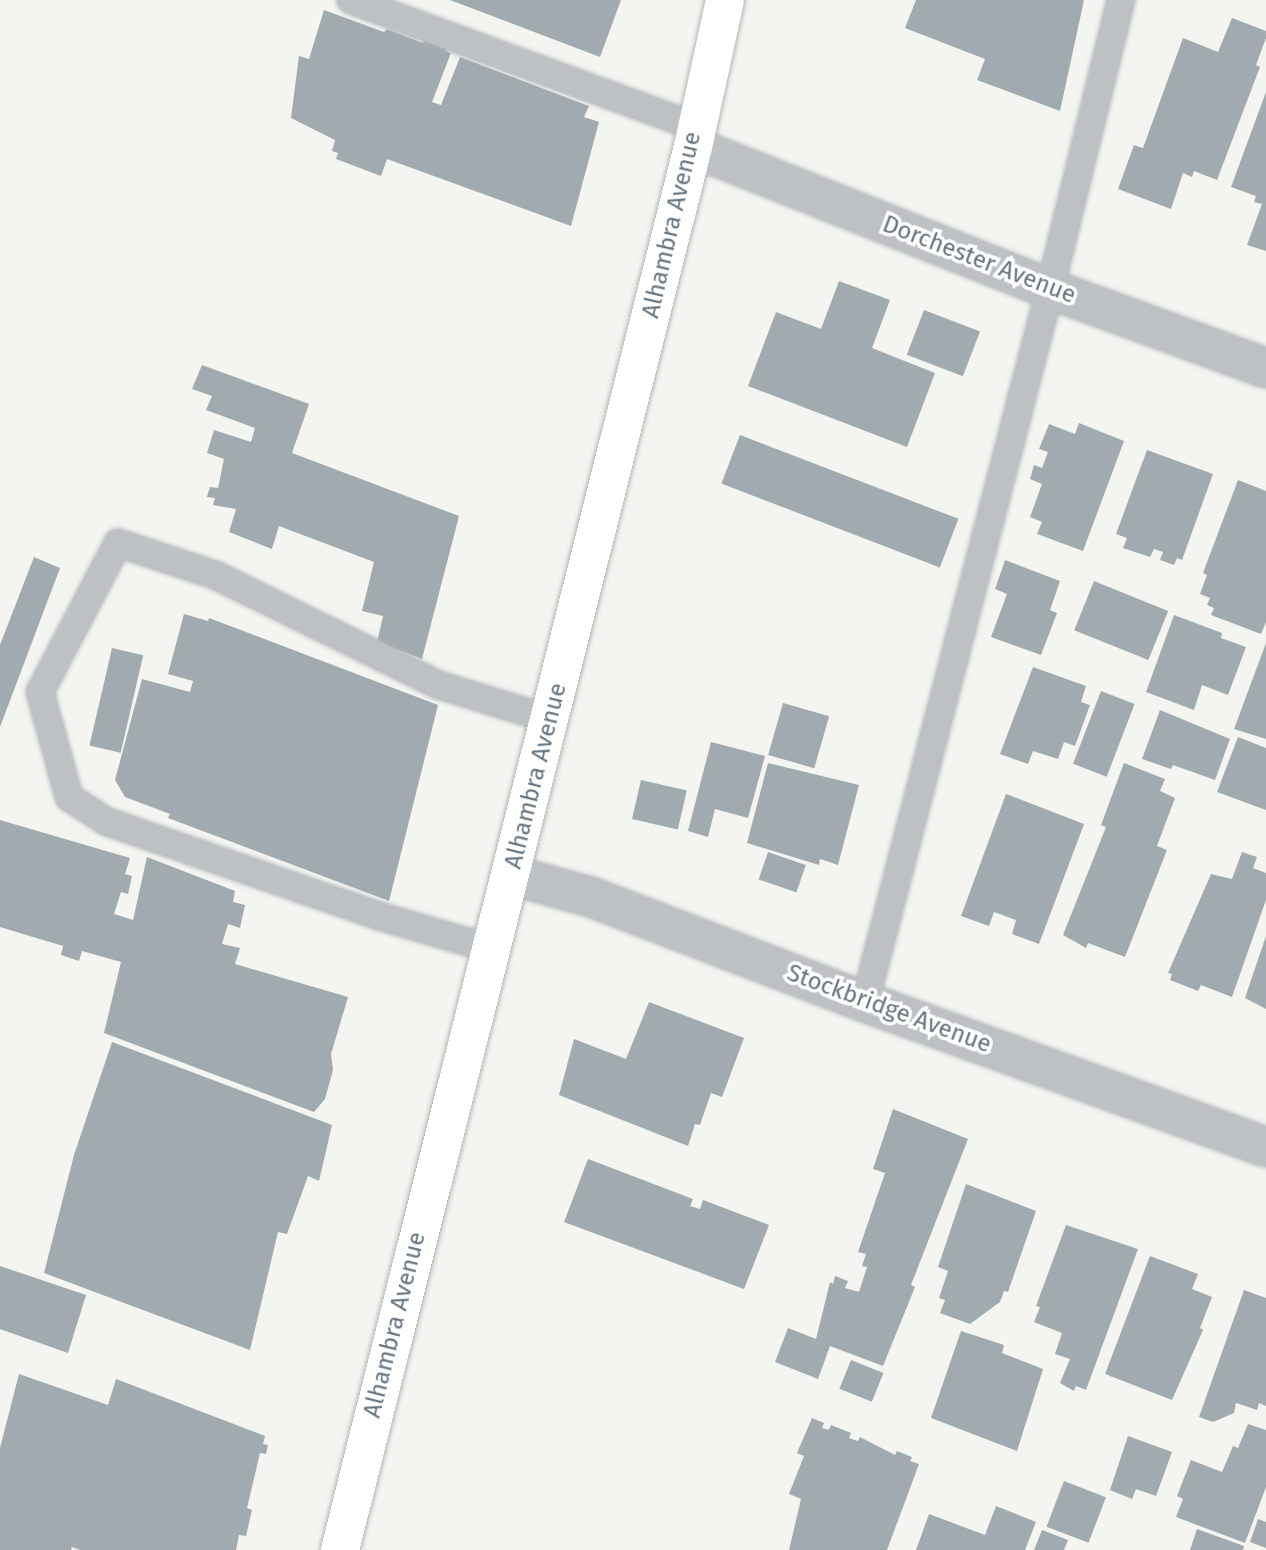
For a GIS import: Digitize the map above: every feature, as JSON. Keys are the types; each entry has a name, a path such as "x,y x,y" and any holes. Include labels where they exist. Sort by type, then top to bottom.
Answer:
{"main road":[{"name":"Alhambra Avenue","path":"340,1550 695,137 725,0"}],"street":[{"name":"Dorchester Avenue","path":"695,137 1050,289 1266,368"},
{"name":"Stockbridge Avenue","path":"511,875 591,897 865,1002 1266,1147"}],"lane":[{"path":"351,0 695,137"},
{"path":"865,1002 1050,289 1121,0"},
{"path":"492,949 382,917 107,822 69,797 40,692 118,543 215,575 439,685 550,719"}],"building":[{"path":"450,0 621,0 600,57"},
{"path":"916,0 1084,0 1060,111 977,80 985,59 905,28"},
{"path":"324,10 423,43 426,36 449,45 446,51 451,53 432,102 441,105 460,57 589,106 584,117 599,122 571,226 387,159 381,176 336,159 338,153 332,151 335,140 291,118 299,56 309,59"},
{"path":"1232,18 1266,31 1266,38 1256,65 1260,67 1217,180 1194,171 1192,177 1183,173 1171,209 1118,189 1134,145 1143,148 1183,38 1218,52"},
{"path":"1266,92 1266,251 1247,245 1262,204 1254,202 1256,196 1231,187"},
{"path":"839,281 890,300 872,348 935,373 907,447 748,386 776,312 821,329"},
{"path":"924,310 980,332 963,376 907,355"},
{"path":"202,365 309,404 292,453 459,516 422,659 377,642 383,616 362,611 374,562 279,526 272,549 229,532 236,509 213,505 215,498 207,497 210,487 218,488 224,459 207,453 214,430 251,442 255,428 206,410 212,396 192,389"},
{"path":"1079,423 1124,441 1083,551 1037,534 1042,522 1030,517 1042,484 1030,479 1034,465 1042,468 1048,452 1039,449 1049,424 1075,434"},
{"path":"740,435 958,519 940,567 721,484"},
{"path":"1147,450 1213,474 1182,560 1177,558 1174,565 1160,560 1163,552 1154,549 1150,557 1123,548 1127,538 1116,534"},
{"path":"1238,480 1266,491 1266,622 1261,634 1211,615 1214,608 1207,605 1210,598 1200,594 1207,575 1203,573"},
{"path":"34,557 60,568 0,727 0,645"},
{"path":"1005,560 1060,581 1050,610 1057,613 1041,655 991,637 1007,594 995,589"},
{"path":"1094,581 1168,611 1148,660 1074,630"},
{"path":"184,614 208,621 209,618 438,705 389,901 168,818 170,814 125,797 115,780 142,679 190,692 193,681 168,674"},
{"path":"1174,615 1222,633 1221,638 1246,647 1228,695 1202,685 1194,710 1146,692"},
{"path":"1266,643 1266,739 1234,729"},
{"path":"112,648 143,655 121,753 90,745"},
{"path":"1033,667 1086,686 1081,702 1090,705 1075,746 1064,742 1058,759 1033,751 1028,764 1000,754"},
{"path":"1101,691 1135,704 1107,777 1073,764"},
{"path":"783,703 829,716 814,768 768,755"},
{"path":"1160,710 1230,739 1215,780 1173,765 1171,769 1142,759"},
{"path":"1238,737 1266,748 1266,810 1217,792"},
{"path":"711,742 765,756 748,818 715,809 708,837 688,831"},
{"path":"768,763 859,785 838,865 820,859 819,865 747,843"},
{"path":"1124,763 1165,779 1160,791 1175,798 1157,846 1167,850 1125,957 1088,943 1086,948 1063,935 1106,827 1101,825"},
{"path":"641,780 687,791 678,830 632,819"},
{"path":"1006,794 1084,824 1039,944 1012,934 1016,920 994,912 989,926 961,916"},
{"path":"0,820 130,858 125,874 132,876 128,894 121,892 114,914 133,920 147,857 235,891 233,902 245,905 240,928 228,924 222,944 240,948 235,964 348,997 331,1054 333,1070 325,1099 314,1112 104,1033 121,962 82,951 79,961 61,955 63,946 0,927"},
{"path":"768,852 806,865 796,892 759,879"},
{"path":"1242,852 1257,857 1253,868 1266,873 1266,900 1232,997 1201,985 1198,991 1170,980 1172,974 1168,973 1211,874 1232,879"},
{"path":"1266,936 1266,1009 1245,998"},
{"path":"649,1002 744,1038 722,1097 711,1093 700,1125 695,1124 688,1146 559,1095 574,1039 626,1059"},
{"path":"112,1042 332,1125 319,1181 308,1176 287,1234 278,1232 250,1350 44,1273 74,1155"},
{"path":"893,1109 968,1139 911,1285 915,1287 883,1366 830,1346 818,1379 775,1362 788,1328 816,1339 830,1282 833,1284 835,1276 848,1281 845,1288 859,1292 867,1267 862,1266 866,1254 858,1252 885,1173 873,1169"},
{"path":"588,1159 693,1199 690,1206 700,1209 703,1200 769,1225 744,1289 564,1222"},
{"path":"966,1184 1036,1211 1008,1292 1004,1291 1000,1302 970,1324 940,1313 945,1300 939,1298 948,1271 938,1267"},
{"path":"1066,1225 1138,1249 1086,1390 1076,1386 1074,1391 1060,1383 1070,1359 1055,1354 1062,1333 1034,1322 1040,1307 1036,1306"},
{"path":"1150,1256 1198,1274 1192,1289 1212,1297 1200,1328 1203,1330 1172,1400 1105,1374"},
{"path":"0,1266 86,1295 68,1353 0,1329"},
{"path":"1244,1290 1266,1298 1266,1406 1259,1403 1257,1410 1236,1403 1234,1413 1213,1422 1199,1417"},
{"path":"961,1331 1004,1345 1002,1353 1043,1369 1017,1451 931,1418"},
{"path":"851,1360 883,1373 872,1402 839,1389"},
{"path":"19,1374 108,1405 116,1379 265,1436 263,1444 268,1445 266,1454 260,1453 247,1508 252,1510 246,1536 239,1535 236,1550 80,1550 72,1547 71,1550 0,1550 0,1448"},
{"path":"812,1418 824,1423 822,1428 829,1430 831,1425 851,1433 849,1438 858,1441 860,1437 895,1455 897,1451 912,1457 910,1461 919,1464 887,1550 789,1550 801,1499 789,1494 804,1456 797,1453"},
{"path":"1248,1424 1266,1430 1266,1487 1245,1543 1176,1517 1183,1499 1177,1496 1191,1460 1222,1472 1233,1446 1238,1448"},
{"path":"1128,1436 1172,1452 1156,1496 1136,1489 1132,1499 1110,1490"},
{"path":"1064,1481 1106,1497 1088,1543 1046,1527"},
{"path":"996,1506 1036,1522 1025,1550 916,1550 929,1514 985,1535"},
{"path":"1258,1519 1266,1522 1266,1548 1250,1542"},
{"path":"1197,1529 1244,1546 1243,1550 1190,1550"},
{"path":"1042,1530 1068,1540 1064,1550 1034,1550"}]}
